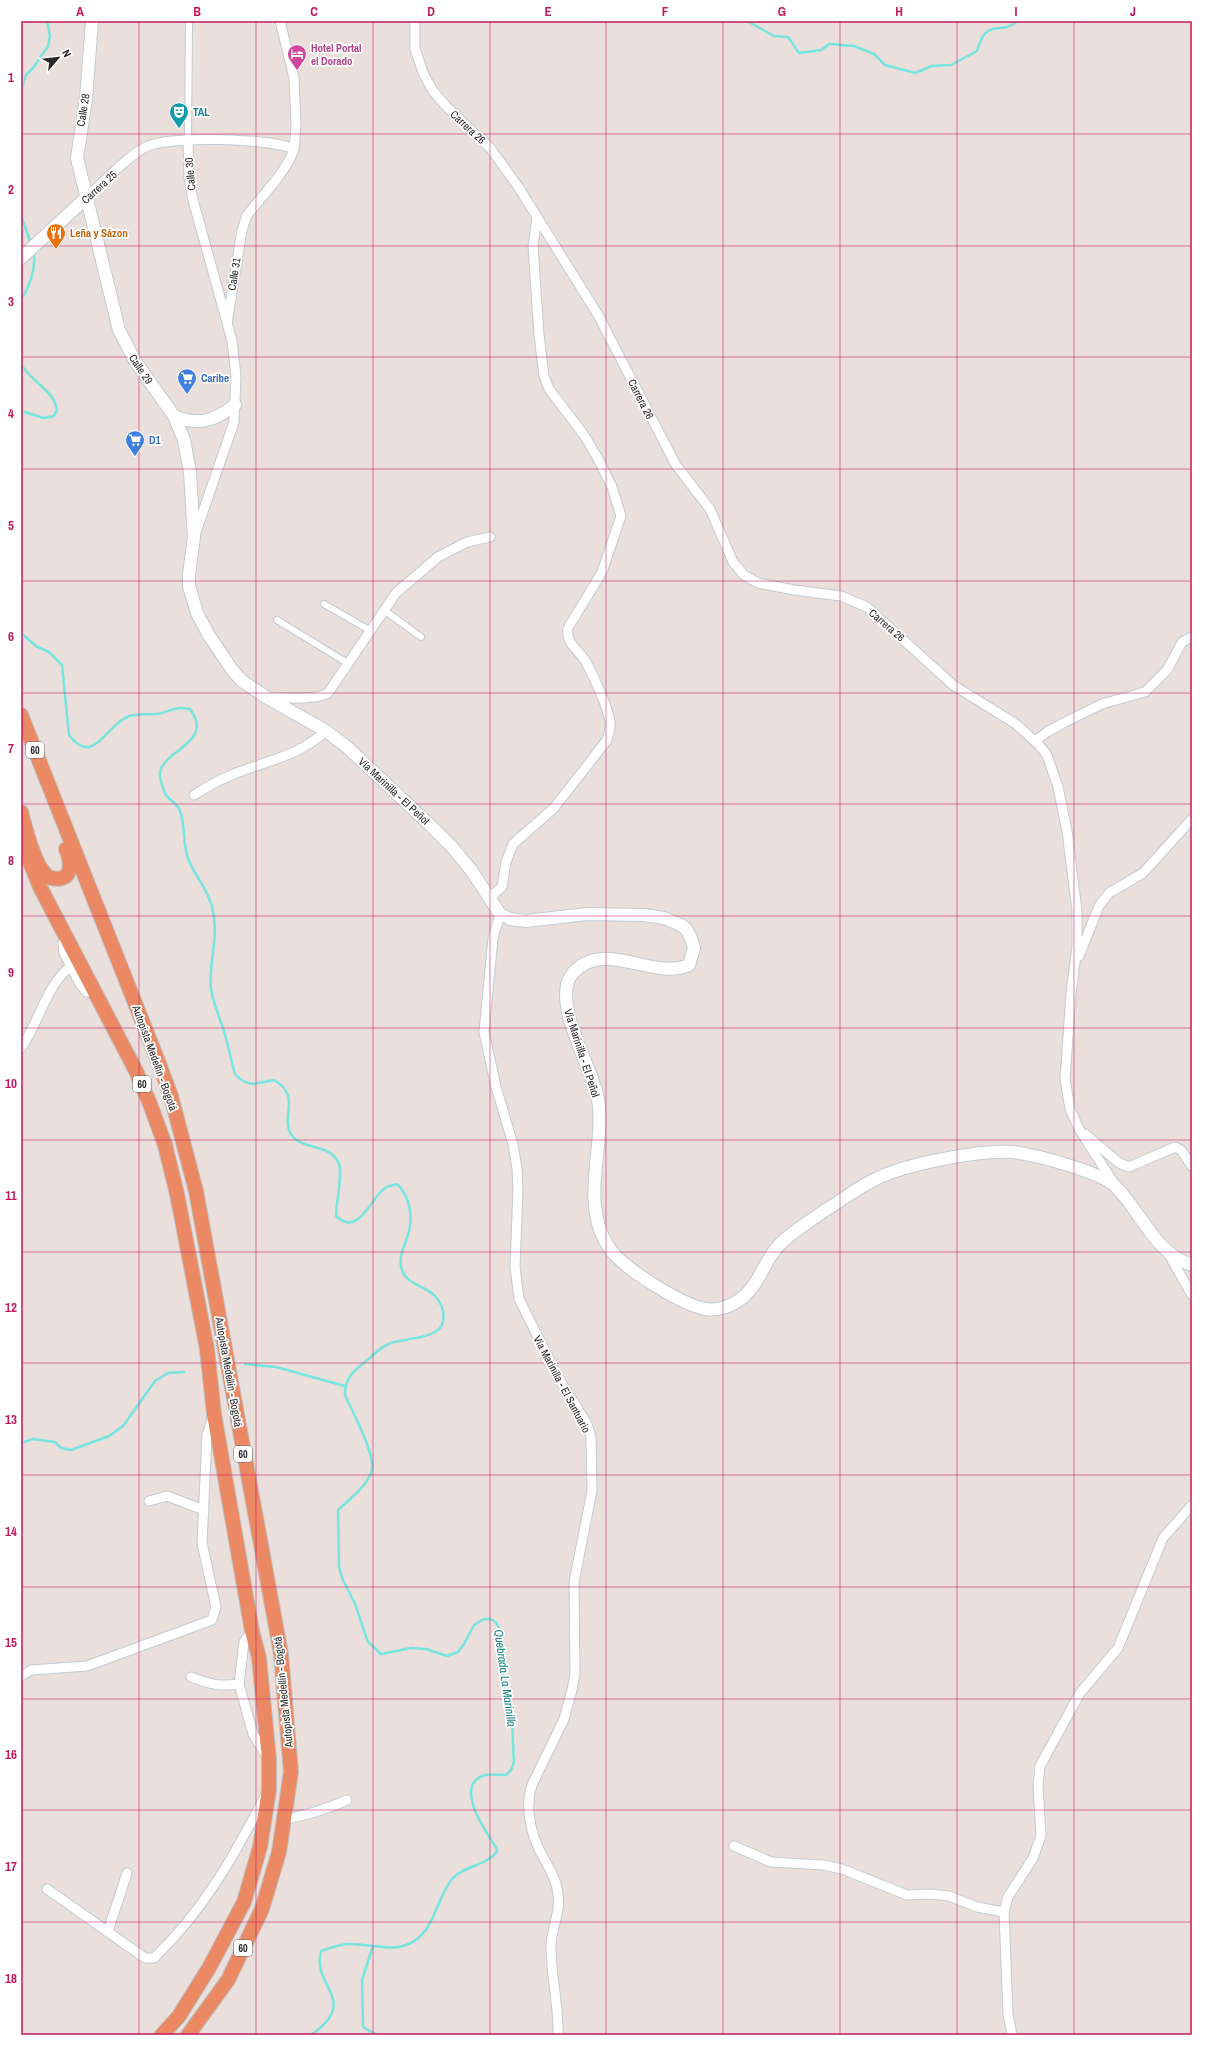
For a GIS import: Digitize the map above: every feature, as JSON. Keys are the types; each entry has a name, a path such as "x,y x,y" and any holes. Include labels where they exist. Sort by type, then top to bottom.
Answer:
{"highway":[{"name":"Autopista Medellín - Bogotá","path":"21,715 50,785 171,1096 196,1191 281,1654 291,1772 279,1852 262,1909 228,1980 188,2035"},
{"path":"21,812 26,832 43,873 54,879 66,875 70,869 71,860 48,803 50,785"},
{"name":"Autopista Medellín - Bogotá","path":"21,840 40,887 95,992 120,1036 150,1104 164,1145 177,1194 207,1349 214,1414 252,1631 259,1658 269,1759 269,1790 260,1847 244,1902 209,1968 179,2016 162,2035"}],"main road":[{"name":"Calle 28","path":"85,199 76,153 86,99 92,21"},
{"name":"Carrera 25","path":"24,255 85,199"},
{"name":"Calle 29","path":"85,199 118,330 135,361 174,416 184,440 188,457 194,537"},
{"path":"174,416 199,422 212,420 235,405"},
{"name":"Vía Marinilla - El Peñol","path":"194,537 189,574 189,586 196,613 233,671 242,681 266,697 326,731 370,767 452,847 471,870 500,914 510,920 526,921 587,914 644,915 664,918 681,924 686,929 694,948 689,965 676,970 649,967 612,958 598,960 584,964 574,971 568,980 566,993 567,1009 571,1025 591,1073 599,1105 594,1200 598,1221 604,1237 614,1254 634,1271 661,1289 698,1307 714,1309 726,1307 742,1299 754,1286 772,1252 789,1235 876,1179 909,1167 974,1154 1012,1152 1040,1158 1103,1177 1115,1185 1168,1253 1180,1260 1192,1264"}],"street":[{"name":"Calle 30","path":"189,21 189,178 193,200 227,323"},
{"name":"Calle 31","path":"194,537 230,434 235,405 236,376 234,356 227,323 238,248 247,215 277,179 289,161 294,149 296,125 294,78 280,21"},
{"name":"Carrera 26","path":"415,21 415,49 424,75 433,91 446,106 491,149 519,188 598,315 676,465 710,508 733,562 744,575 758,583 794,590 841,596 867,608 953,685 1016,724 1036,741 1047,755 1058,787 1067,832 1077,911 1077,946 1074,968"},
{"name":"Carrera 25","path":"85,199 142,149 157,144 188,141 260,142 294,149"},
{"path":"489,898 502,887 506,862 517,838 554,808 607,740 610,731 610,721 590,670 585,660 569,641 567,633 568,628 602,572 621,521 620,509 596,455 584,436 552,394 544,376 539,335 533,246 537,218"},
{"path":"266,697 323,696 330,690 349,664 396,593 438,557 467,542 490,537"},
{"path":"324,604 370,631"},
{"path":"384,610 421,637"},
{"path":"277,620 349,664"},
{"path":"1036,741 1047,732 1102,704 1145,692 1167,670 1182,642 1192,637"},
{"path":"194,794 229,776 294,753 311,744 326,731"},
{"path":"1115,1185 1080,1129 1070,1109 1065,1078 1074,968 1099,906 1109,893 1143,873 1192,819"},
{"name":"Vía Marinilla - El Santuario","path":"500,914 493,938 484,1032 496,1087 513,1144 517,1168 518,1189 515,1267 519,1299 560,1379 587,1424 591,1437 592,1491 574,1582 574,1674 572,1690 564,1719 532,1785 527,1814 538,1847 552,1872 558,1893 558,1910 551,1935 554,1990 559,2016 558,2035"},
{"path":"66,935 63,948 71,966 83,989 87,992 95,992"},
{"path":"21,1048 34,1027 56,982 71,966"},
{"path":"1080,1129 1119,1163 1129,1167 1175,1147 1181,1150 1192,1166"},
{"path":"1168,1253 1192,1295"},
{"path":"21,1676 31,1670 88,1666 212,1620 216,1607 202,1543 207,1435 214,1414"},
{"path":"149,1501 167,1496 204,1510"},
{"path":"1012,2035 1008,2014 1004,1912 1008,1897 1033,1858 1041,1836 1038,1786 1040,1766 1080,1693 1118,1648 1163,1538 1192,1504"},
{"path":"252,1631 244,1642 239,1684 253,1734 269,1759"},
{"path":"191,1677 213,1685 223,1686 239,1684"},
{"path":"47,1890 145,1958 154,1958 174,1938 217,1884 269,1790"},
{"path":"284,1819 323,1810 347,1800"},
{"path":"734,1846 771,1862 824,1865 842,1869 907,1895 932,1894 949,1896 977,1907 1004,1912"},
{"path":"108,1931 127,1873"}],"waterway":[{"name":"Quebrada La Marinilla","path":"21,91 26,75 33,68 48,46 50,36 47,21"},
{"path":"747,21 774,36 788,37 799,53 821,50 829,44 854,46 874,54 885,65 915,73 932,66 951,65 977,51 981,40 989,30 1005,28 1018,21"},
{"name":"Quebrada La Marinilla","path":"21,215 31,244"},
{"name":"Quebrada La Marinilla","path":"21,299 32,276 34,263 33,251"},
{"name":"Quebrada La Marinilla","path":"21,364 30,376 47,391 55,403 57,410 54,416 44,418 21,411"},
{"name":"Quebrada La Marinilla","path":"21,633 36,646 49,652 62,665 69,735 77,744 85,747 92,746 99,742 119,722 127,717 157,714 178,708 190,709 196,721 196,731 191,740 166,761 161,769 160,778 166,795 180,811 187,855 208,895 212,907 215,929 211,969 211,989 235,1074 245,1082 253,1084 274,1080 283,1086 289,1100 288,1123 289,1130 293,1137 304,1144 325,1150 336,1158 340,1169 336,1216 344,1221 351,1222 358,1219 364,1214 385,1188 397,1184 407,1199 410,1212 409,1231 401,1255 402,1270 410,1281 429,1291 435,1296 440,1302 443,1311 444,1318 442,1324 436,1331 431,1334 391,1343 385,1346 357,1369 349,1378 345,1388 345,1395 368,1446 372,1466 371,1473 365,1484 338,1510 339,1567 342,1578 355,1604 368,1642 381,1654 411,1648 426,1649 447,1656 458,1652 474,1625 484,1619 490,1619 496,1622 500,1630 503,1680 512,1721 514,1762 511,1770 506,1775 491,1774 482,1776 474,1782 471,1790 475,1811 486,1833 497,1849 496,1853 486,1861 462,1871 452,1879 446,1887 429,1925 416,1940 400,1947 347,1944 321,1951 320,1964 322,1974 334,2003 332,2012 325,2023 311,2035"},
{"path":"245,1364 276,1367 345,1386"},
{"path":"21,1443 33,1439 55,1442 61,1448 71,1450 109,1436 123,1426 155,1381 168,1373 184,1372"},
{"path":"373,1946 362,1980 363,2027 377,2035"}],"place":[{"name":"Hotel Portal el Dorado","path":"297,71"},
{"name":"TAL","path":"179,129"},
{"name":"Leña y Sázon","path":"56,250"},
{"name":"Caribe","path":"187,395"},
{"name":"D1","path":"135,457"}]}
